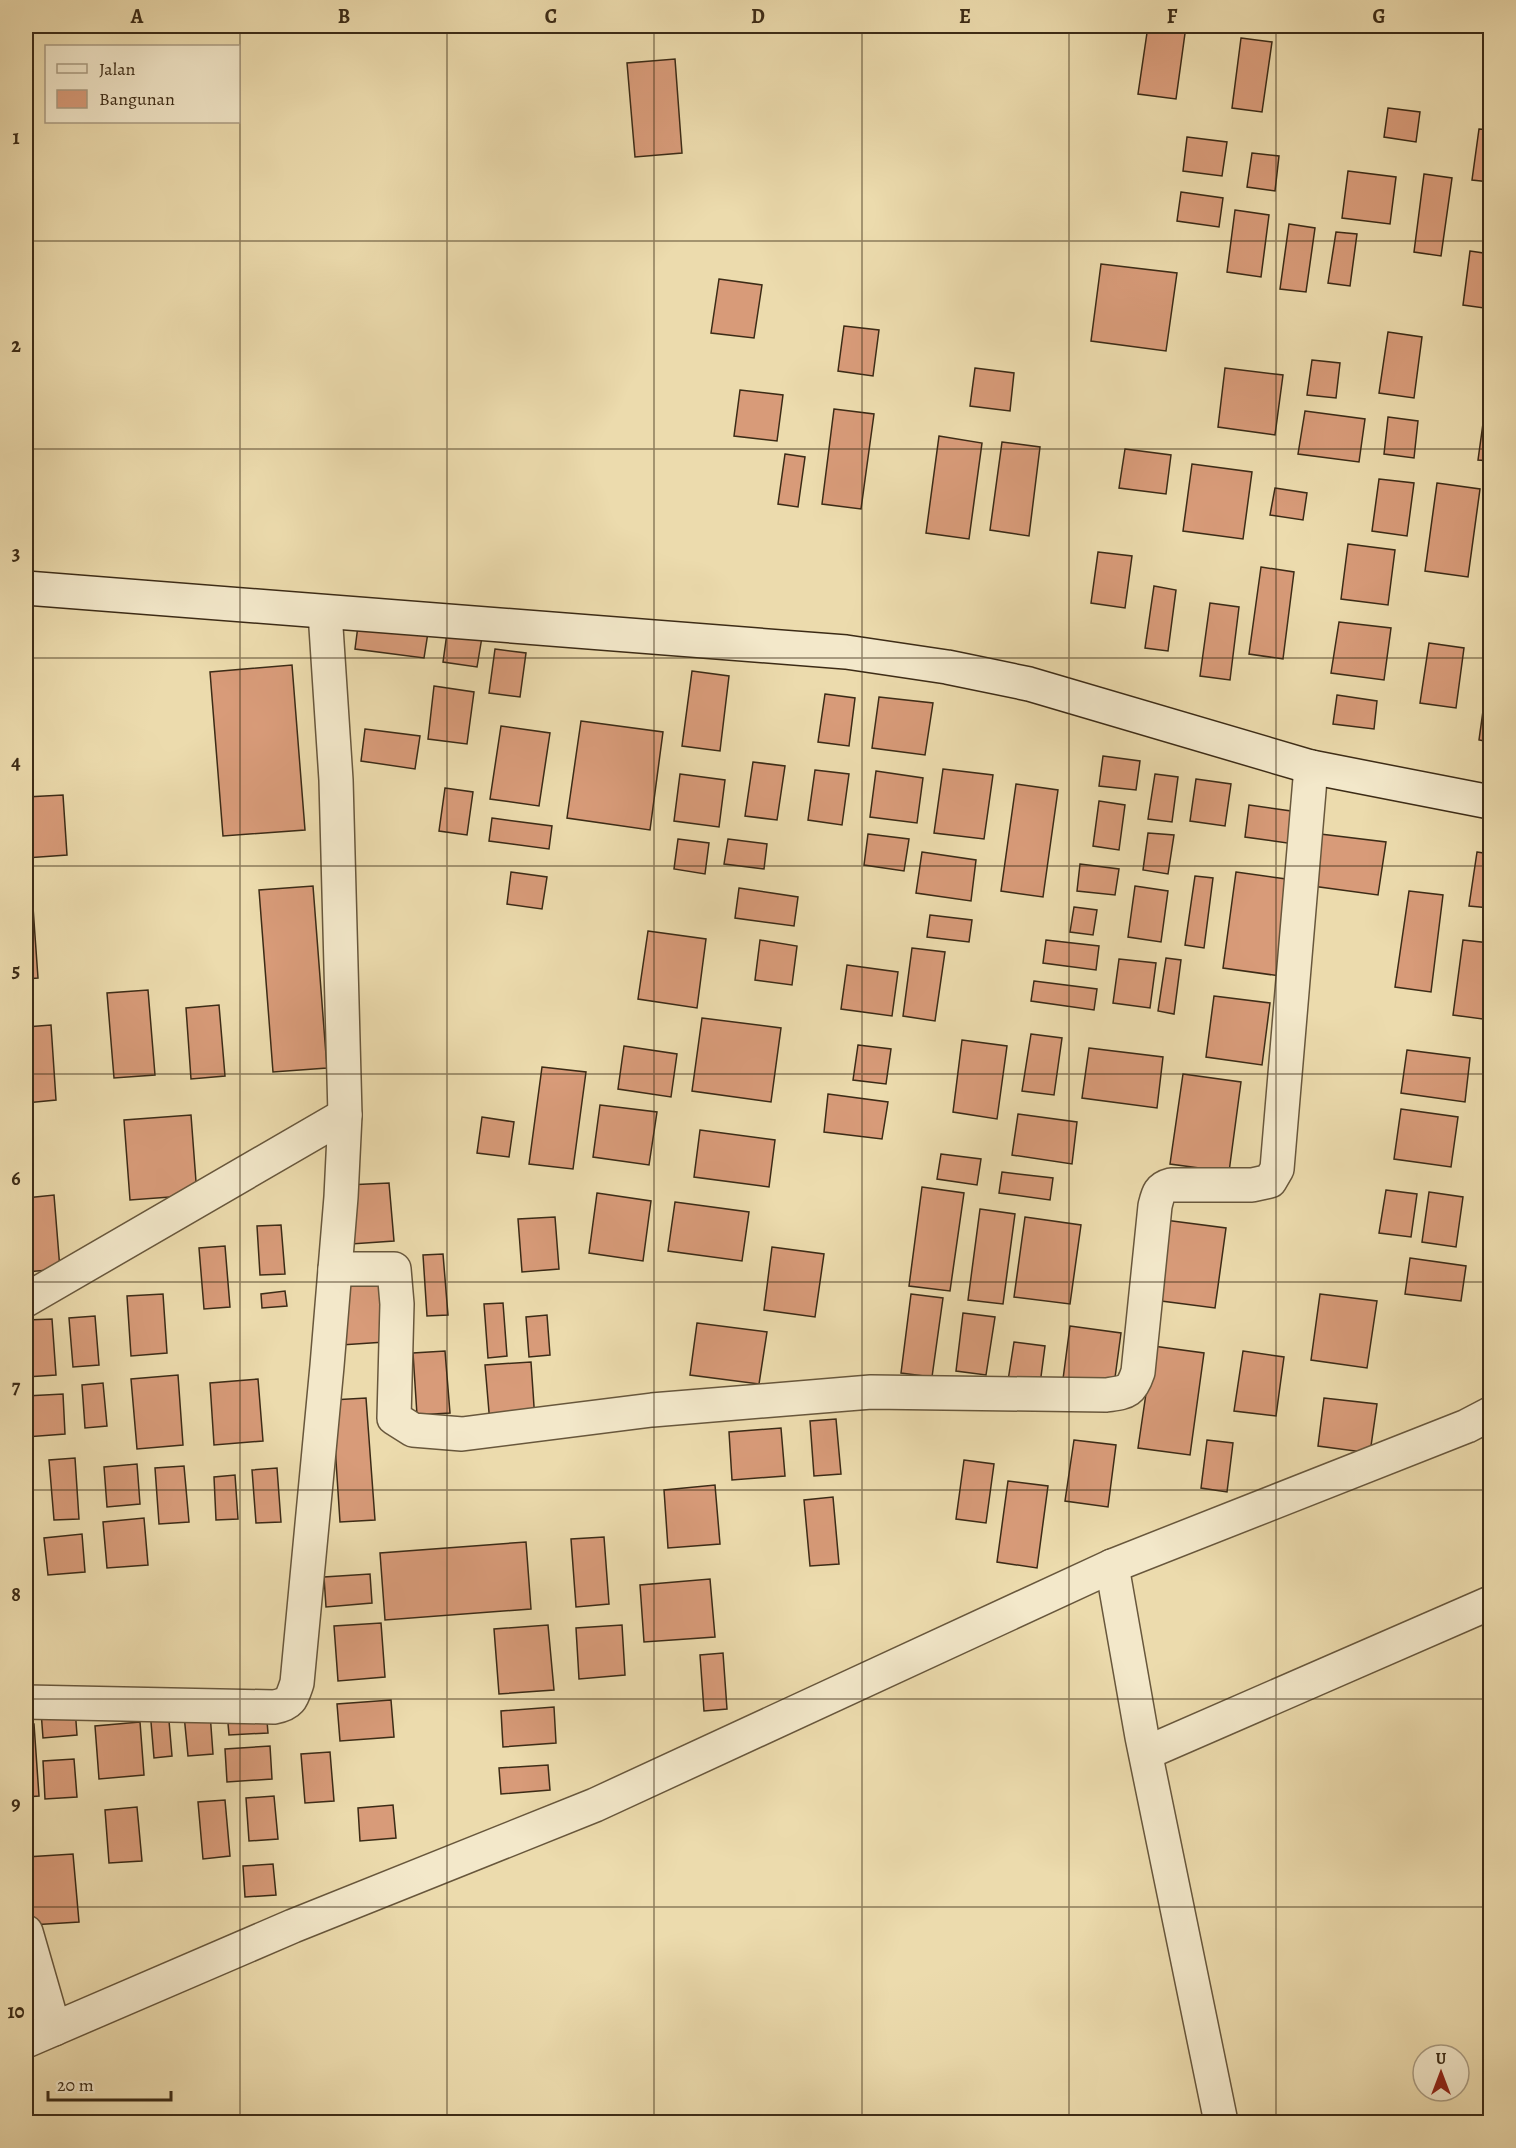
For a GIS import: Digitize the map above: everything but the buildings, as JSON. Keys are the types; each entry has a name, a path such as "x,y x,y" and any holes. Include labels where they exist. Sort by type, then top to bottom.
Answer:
{"street":[{"path":"26,588 846,652 947,667 1029,684 1311,767 1491,802"},
{"path":"26,1702 274,1707 285,1705 291,1699 297,1683 335,1269 345,1115 336,780 326,612"},
{"path":"335,1269 394,1269 397,1304 394,1418 413,1430 462,1434 652,1410 870,1392 1106,1395 1127,1392 1134,1385 1138,1372 1158,1192 1163,1187 1171,1185 1252,1185 1270,1181 1277,1169 1311,767"},
{"path":"26,1300 345,1115"},
{"path":"26,1932 40,2035 293,1926 595,1805 1491,1414"},
{"path":"1114,1578 1144,1745 1221,2122"},
{"path":"1144,1745 1491,1603"}]}
